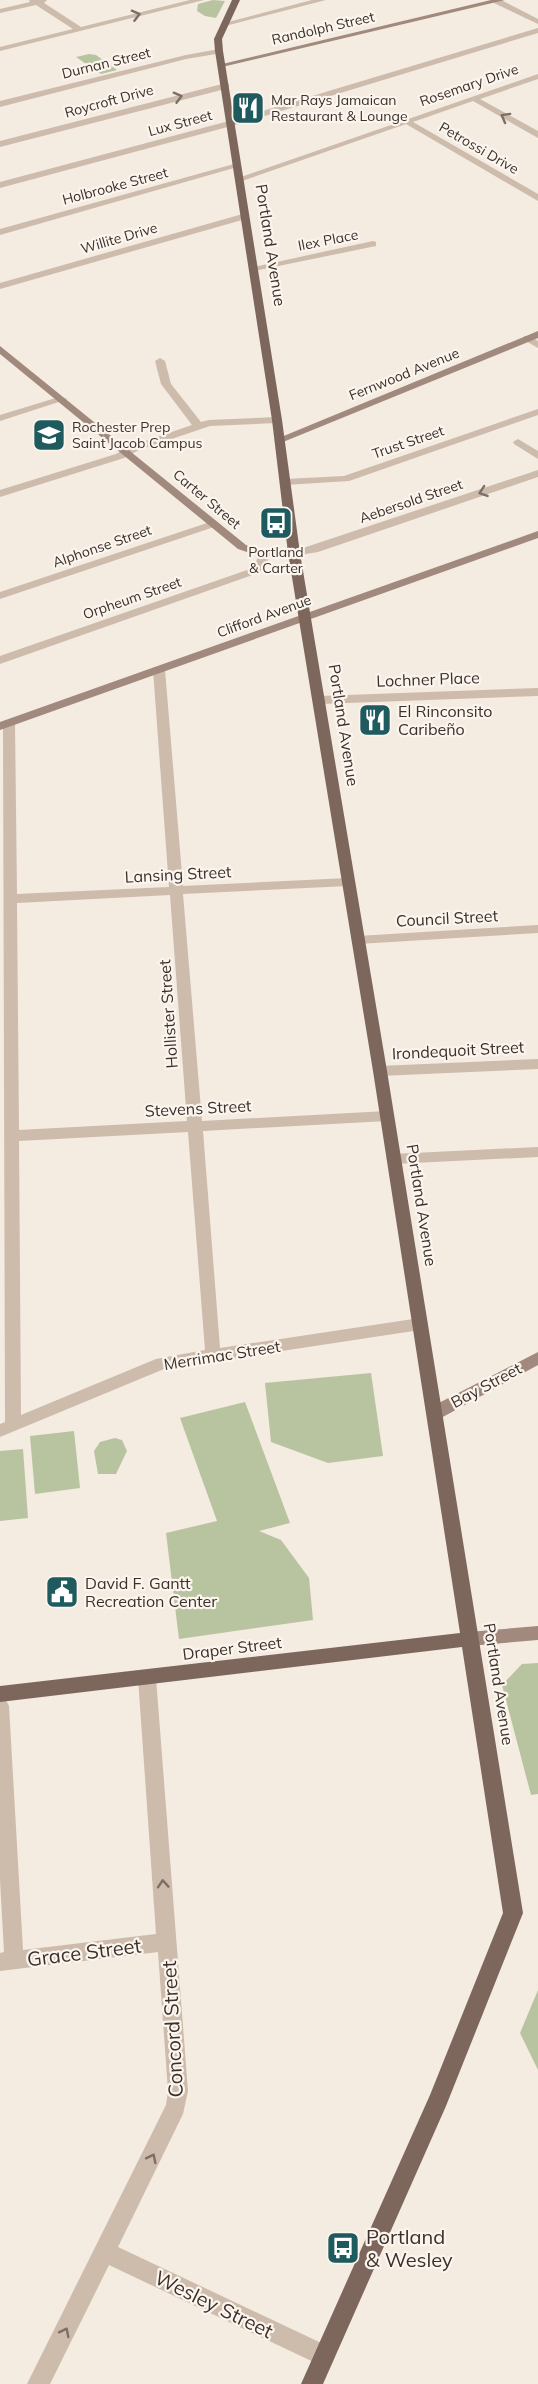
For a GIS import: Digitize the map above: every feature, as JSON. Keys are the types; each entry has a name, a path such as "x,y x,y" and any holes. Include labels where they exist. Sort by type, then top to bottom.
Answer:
{"main road":[{"name":"Portland Avenue","path":"236,0 218,39 219,51 277,420 304,618 320,700 380,1071 513,1913 440,2099 312,2384"},
{"name":"Randolph Street","path":"222,65 499,0"},
{"name":"Fernwood Avenue","path":"279,440 538,334"},
{"name":"Carter Street","path":"0,349 242,547 264,553 294,553"},
{"name":"Clifford Avenue","path":"4,725 538,534"},
{"name":"Bay Street","path":"435,1413 538,1358"},
{"path":"470,1639 538,1633"},
{"name":"Draper Street","path":"0,1694 470,1639"}],"street":[{"path":"0,11 35,1 48,0"},
{"path":"0,49 200,0"},
{"path":"225,24 322,0"},
{"path":"499,0 538,22"},
{"path":"35,1 79,29"},
{"name":"Lux Street","path":"0,185 232,123 538,30"},
{"name":"Durnan Street","path":"0,104 186,57 219,51"},
{"name":"Rosemary Drive","path":"239,179 473,98 536,79"},
{"name":"Roycroft Drive","path":"0,144 226,86"},
{"path":"473,98 538,135"},
{"name":"Petrossi Drive","path":"406,121 538,198"},
{"name":"Holbrooke Street","path":"0,232 237,166"},
{"name":"Willite Drive","path":"0,286 246,216"},
{"name":"Ilex Place","path":"254,268 373,244"},
{"path":"527,338 538,345"},
{"path":"160,361 166,384 198,426"},
{"path":"0,418 63,399"},
{"name":"Trust Street","path":"285,482 345,479 538,412"},
{"path":"0,494 120,456 198,426 217,422 277,420"},
{"path":"497,427 538,456"},
{"name":"Aebersold Street","path":"294,553 314,550 538,473"},
{"name":"Alphonse Street","path":"0,596 213,524"},
{"name":"Orpheum Street","path":"0,660 254,571 260,567 264,553"},
{"name":"Hollister Street","path":"159,670 213,1356"},
{"name":"Lochner Place","path":"320,700 538,692"},
{"path":"4,725 10,899 7,1429"},
{"name":"Lansing Street","path":"10,899 348,882"},
{"name":"Council Street","path":"358,940 538,929"},
{"name":"Irondequoit Street","path":"380,1071 538,1064"},
{"name":"Stevens Street","path":"10,1136 387,1116"},
{"path":"393,1159 538,1152"},
{"name":"Merrimac Street","path":"7,1429 162,1363 420,1324"},
{"name":"Concord Street","path":"38,2384 176,2107 178,2091 147,1678"},
{"path":"0,1706 7,1961"},
{"name":"Grace Street","path":"7,1961 167,1942"},
{"name":"Wesley Street","path":"105,2252 324,2356"}],"green space":[{"path":"213,0 225,1 216,18 205,16 197,11 198,4"},
{"path":"96,55 117,70 101,74 76,57"},
{"path":"371,1373 383,1456 328,1463 271,1442 265,1383"},
{"path":"245,1402 290,1523 259,1531 281,1540 309,1578 313,1620 179,1639 166,1533 217,1521 180,1418"},
{"path":"74,1431 80,1488 35,1494 30,1436"},
{"path":"115,1438 122,1440 127,1451 116,1474 98,1474 94,1451 100,1442"},
{"path":"23,1449 28,1518 0,1521 0,1451"},
{"path":"538,1663 538,1794 531,1795 502,1685 522,1664"},
{"path":"538,1990 538,2070 520,2033"}],"place":[{"name":"Mar Rays Jamaican Restaurant & Lounge","path":"248,108"},
{"name":"Rochester Prep Saint Jacob Campus","path":"49,435"},
{"name":"Portland & Carter","path":"276,523"},
{"name":"El Rinconsito Caribeño","path":"375,720"},
{"name":"David F. Gantt Recreation Center","path":"62,1592"},
{"name":"Portland & Wesley","path":"343,2248"}]}
